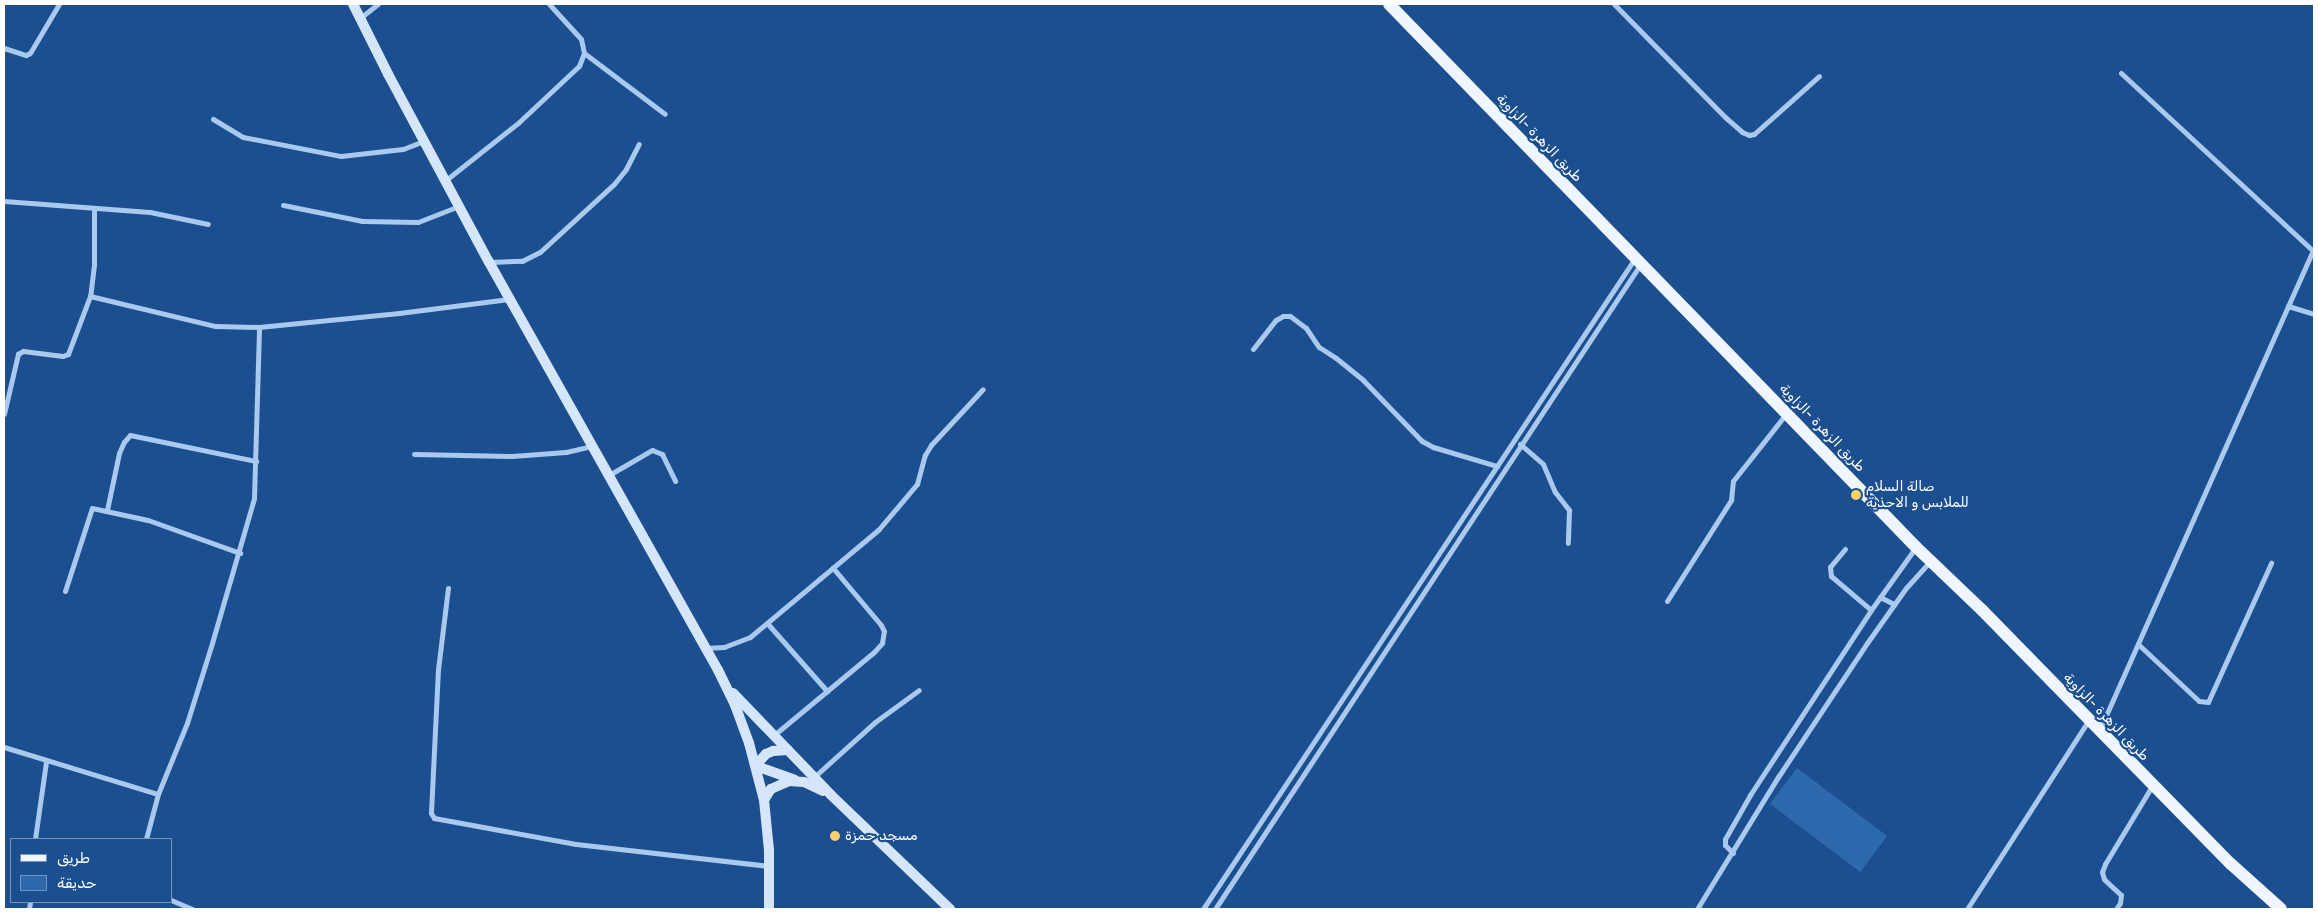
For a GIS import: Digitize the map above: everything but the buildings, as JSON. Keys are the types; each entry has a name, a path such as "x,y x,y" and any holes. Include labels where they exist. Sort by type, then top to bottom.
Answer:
{"main road":[{"path":"353,4 509,299 727,688 743,724 756,765 764,800 770,866 769,909"},
{"name":"طريق الزهرة -الزاوية","path":"1389,4 2152,786 2231,864 2281,909"},
{"path":"727,688 831,795 950,909"},
{"path":"756,765 766,754 773,751 788,750"},
{"path":"756,765 812,785 831,795"},
{"path":"764,800 777,785 796,780"}],"street":[{"path":"4,48 26,55 30,53 59,4"},
{"path":"359,18 378,4"},
{"path":"446,180 528,113 579,66 584,53 580,39 549,4"},
{"path":"1614,4 1725,117 1742,132 1749,135 1754,134 1820,76"},
{"path":"584,53 665,114"},
{"path":"2099,731 2314,249 2121,73"},
{"path":"213,119 243,137 341,156 403,149 425,140"},
{"path":"489,262 522,261 540,252 621,177 639,144"},
{"path":"4,201 150,212 208,224"},
{"path":"283,205 362,221 418,222 459,206"},
{"path":"4,414 18,354 23,351 63,356 68,354 90,296 94,264 94,209"},
{"path":"1203,909 1497,466 1638,261"},
{"path":"1215,909 1522,445 1638,261"},
{"path":"90,296 215,326 259,327 399,313 509,299"},
{"path":"2288,306 2314,314"},
{"path":"1253,350 1276,320 1282,316 1290,316 1302,325 1319,347 1362,380 1422,441 1433,447 1497,466"},
{"path":"146,838 158,794 187,723 240,553 254,498 259,327"},
{"path":"706,648 724,648 742,642 833,568 889,519 916,484 925,455 931,445 983,389"},
{"path":"1667,601 1731,500 1733,481 1786,413"},
{"path":"107,510 119,453 130,435 256,461"},
{"path":"1515,440 1543,464 1555,492 1569,510 1568,543"},
{"path":"414,454 512,456 566,452 592,445"},
{"path":"608,475 652,450 662,454 675,481"},
{"path":"65,591 90,510 94,508 148,520 240,553"},
{"path":"1733,853 1725,845 1725,839 1750,795 1871,610 1916,546"},
{"path":"1845,549 1830,567 1831,576 1871,610"},
{"path":"1697,909 1778,778 1894,604 1931,560"},
{"path":"2138,644 2199,700 2208,702 2271,563"},
{"path":"774,736 879,648 884,637 881,625 833,568"},
{"path":"448,588 438,669 431,813 434,818 576,844 770,866"},
{"path":"1880,597 1894,604"},
{"path":"767,623 827,691"},
{"path":"814,777 872,724 919,690"},
{"path":"1968,909 2088,720"},
{"path":"4,747 46,762 158,794"},
{"path":"35,838 46,762"},
{"path":"2116,909 2120,903 2120,895 2104,879 2102,872 2152,786"},
{"path":"172,900 192,909"}],"green space":[{"path":"1797,768 1887,836 1860,872 1770,804"}],"place":[{"name":"صالة السلام للملابس و الاحذية","path":"1856,495"},
{"name":"مسجد حمزة","path":"835,836"}]}
